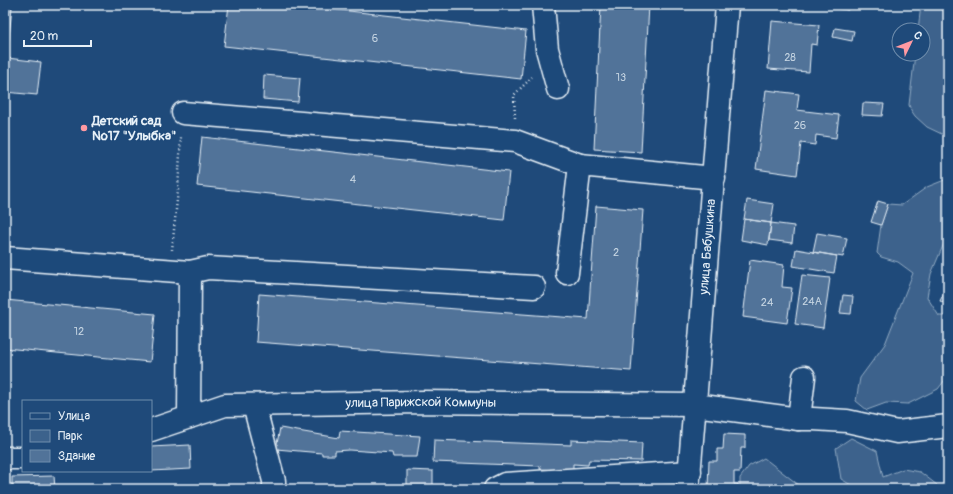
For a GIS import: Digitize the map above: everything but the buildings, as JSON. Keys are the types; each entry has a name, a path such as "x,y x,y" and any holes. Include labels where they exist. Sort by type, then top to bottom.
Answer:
{"street":[{"path":"543,5 547,49 558,89"},
{"name":"улица Бабушкина","path":"689,481 727,5"},
{"path":"183,113 515,141 580,165 714,178"},
{"path":"567,273 580,165"},
{"path":"5,258 180,272 208,268 534,288"},
{"path":"180,272 190,417"},
{"path":"799,419 804,377"},
{"name":"улица Парижской Коммуны","path":"152,430 224,405 423,402 695,405 799,419 847,421 897,432 948,426"},
{"path":"254,405 274,481 274,489"},
{"path":"5,458 22,458"},
{"path":"495,489 506,484 689,481"}],"path":[{"path":"515,141 514,95 550,60"},
{"path":"180,272 178,190 183,113"}],"green space":[{"path":"921,5 948,5 948,121 946,128 948,129 948,137 927,127 915,116 909,105 914,62 931,62 931,22 919,22"},
{"path":"947,179 948,234 931,274 927,297 939,316 948,316 948,376 938,389 908,404 886,403 867,410 856,401 860,378 885,344 913,273 898,262 881,257 877,253 881,225 888,204 902,205 927,187"},
{"path":"851,438 877,451 883,477 903,469 920,472 937,485 936,489 854,489 856,488 841,479 836,448"},
{"path":"764,458 804,489 740,489 740,478 749,466"}],"place":[{"name":"Детский сад №17 \"Улыбка\"","path":"84,128"}]}
